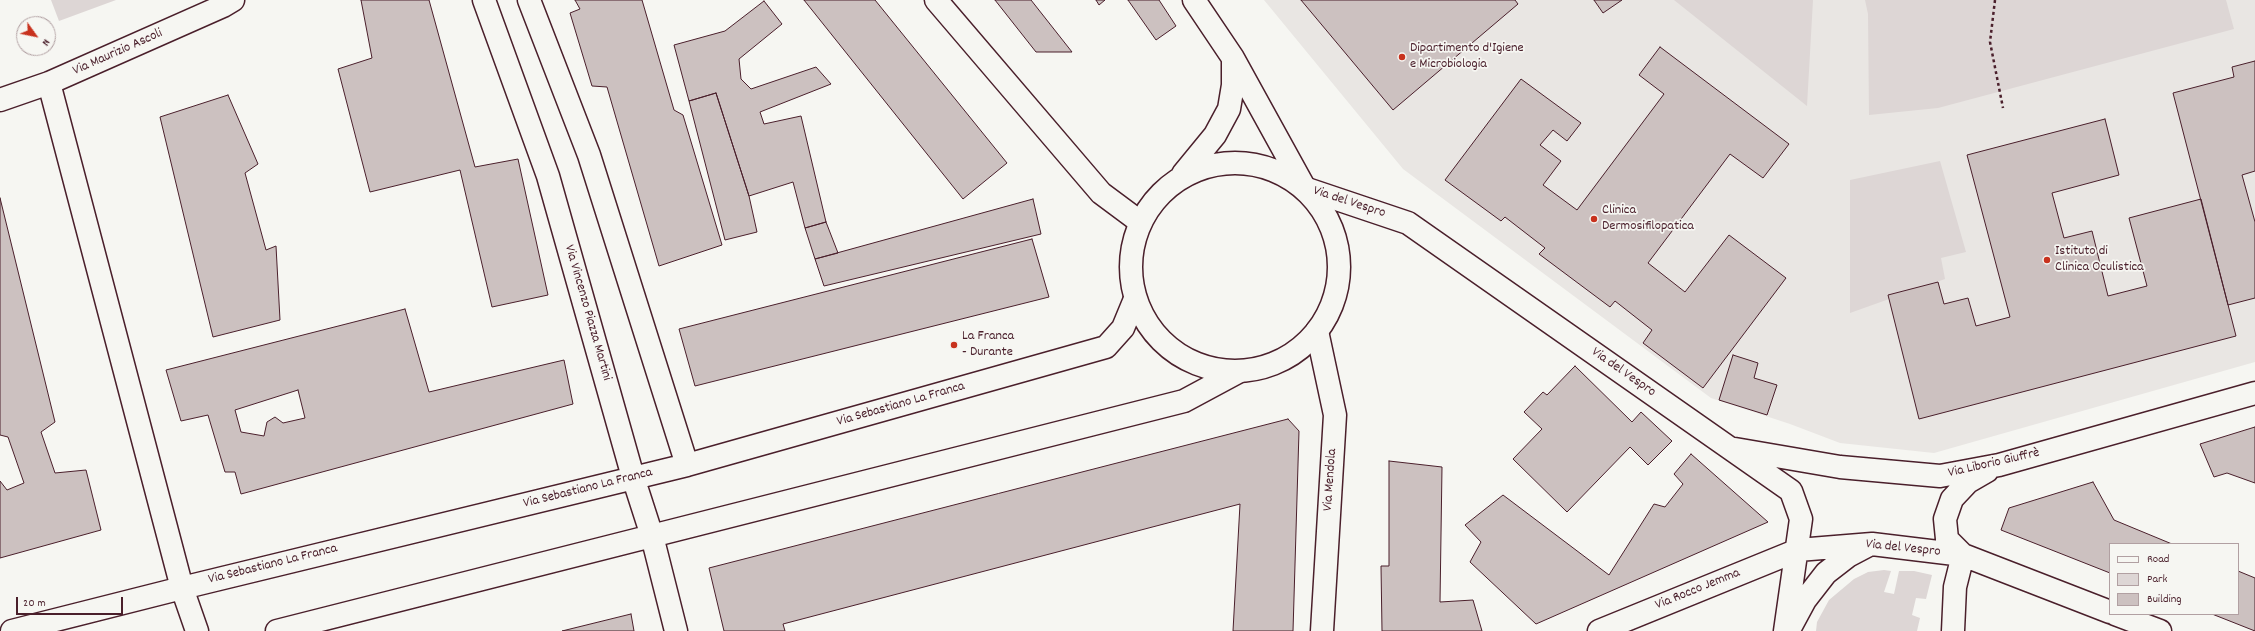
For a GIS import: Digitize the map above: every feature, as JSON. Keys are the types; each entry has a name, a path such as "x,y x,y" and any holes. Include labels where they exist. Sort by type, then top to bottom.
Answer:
{"street":[{"name":"Via Maurizio Ascoli","path":"0,100 49,83 223,6 233,0"},
{"name":"Via Vincenzo Piazza Martini","path":"484,0 548,176 633,478 652,536 676,631"},
{"path":"529,0 589,155 687,465"},
{"path":"936,0 1101,193 1140,222"},
{"name":"Via del Vespro","path":"1194,0 1233,58 1304,188 1408,223 1791,490 1801,519 1798,550 1872,544 1963,555 2109,612"},
{"path":"1233,58 1233,85 1229,109 1223,123 1200,155 1162,192 1140,222 1133,240 1130,260 1135,299 1144,320 1157,338 1174,353 1194,364 1216,370 1238,372"},
{"path":"49,83 182,588 196,631"},
{"path":"277,631 1184,401 1238,372 1274,364 1304,345 1317,331 1328,315 1335,296 1339,277 1339,257 1335,238 1328,219 1304,188 1275,170 1241,162 1207,166 1176,180"},
{"name":"Via Sebastiano La Franca","path":"12,631 687,465 1106,347 1123,328 1135,299"},
{"name":"Via Mendola","path":"1317,331 1335,415 1322,631"},
{"name":"Via Liborio Giuffrè","path":"1728,447 1840,467 1940,476 1999,465 2255,393"},
{"path":"1952,631 1955,586 1963,555 1947,539 1945,519 1952,499 1968,482 1999,465"},
{"path":"1788,631 1805,600 1826,573 1848,556 1872,544"},
{"path":"1785,631 1798,550"},
{"name":"Via Rocco Jemma","path":"1599,631 1798,550"},
{"path":"2119,615 2160,631"}],"path":[{"path":"1995,0 1990,42 2004,108"}],"shaded area":[{"path":"1264,0 2255,0 2255,362 1934,453 1840,443 1790,424 1711,398 1403,169"}],"green space":[{"path":"51,0 116,0 59,21"},
{"path":"1674,0 1813,0 1807,106"},
{"path":"1865,0 2226,0 2234,29 1938,108 1869,115 1868,14"},
{"path":"1940,161 1966,252 1941,258 1945,279 1850,313 1850,180"},
{"path":"1884,570 1891,571 1884,592 1894,594 1899,571 1914,571 1932,575 1926,599 1916,598 1912,615 1920,618 1917,631 1816,631 1817,622 1829,600 1854,579 1868,572"}],"building":[{"path":"361,0 429,0 475,167 518,159 548,295 492,307 460,170 370,192 338,69 372,58"},
{"path":"575,0 642,0 674,110 683,115 722,245 659,266 607,87 592,86 570,13 580,9"},
{"path":"804,0 875,0 1007,163 963,199"},
{"path":"995,0 1031,0 1072,52 1036,52"},
{"path":"1096,0 1105,0 1099,5"},
{"path":"1128,0 1159,0 1176,26 1156,40"},
{"name":"Dipartimento d'Igiene e Microbiologia","path":"1301,0 1515,0 1518,4 1393,110"},
{"path":"1594,0 1622,0 1603,13"},
{"path":"764,1 782,24 739,59 741,79 751,89 816,67 831,84 760,112 764,124 801,116 826,222 805,228 793,182 749,196 716,93 689,101 674,45 725,31"},
{"name":"Clinica Dermosifilopatica","path":"1660,47 1789,144 1763,178 1730,154 1648,263 1685,292 1729,235 1786,278 1703,388 1643,343 1652,330 1615,301 1610,307 1539,254 1545,248 1505,217 1501,221 1445,180 1521,79 1581,123 1567,141 1553,130 1540,145 1561,161 1543,185 1577,210 1664,94 1639,75"},
{"path":"2255,61 2255,171 2242,175 2255,222 2255,298 2228,305 2173,93 2234,77 2232,67"},
{"path":"716,93 749,196 757,232 725,240 689,101"},
{"path":"228,95 258,164 245,173 266,250 276,246 280,320 213,337 160,117"},
{"name":"Istituto di Clinica Oculistica","path":"2105,119 2119,175 2052,193 2064,238 2092,231 2108,296 2147,286 2129,218 2201,199 2236,336 1919,419 1888,295 1938,282 1944,304 1968,298 1976,326 2010,317 1967,155"},
{"path":"0,198 55,422 41,432 55,473 86,470 101,530 0,558 0,481 7,490 24,483 8,437 0,435"},
{"path":"1033,199 1041,234 824,286 815,259"},
{"path":"826,222 838,253 815,259 805,228"},
{"path":"1032,239 1049,297 695,386 679,329"},
{"path":"405,309 429,392 564,360 573,404 241,494 235,472 225,472 208,415 181,421 166,370","holes":["298,390 305,418 283,423 275,417 267,422 264,436 241,432 235,410"]},
{"path":"1733,355 1758,363 1754,378 1777,385 1767,415 1719,400"},
{"path":"1575,366 1632,422 1641,412 1672,441 1648,465 1630,447 1567,512 1513,459 1542,429 1524,412 1543,392 1547,395"},
{"path":"1288,419 1299,431 1293,631 1233,631 1240,504 783,624 785,631 724,631 709,568"},
{"path":"2255,427 2255,483 2227,473 2214,477 2200,444"},
{"path":"1691,454 1768,522 1536,624 1470,562 1481,542 1465,525 1503,495 1609,575 1654,504 1665,507 1683,484 1674,474"},
{"path":"1389,461 1442,467 1440,602 1473,600 1482,631 1382,631 1381,566 1389,566"},
{"path":"2093,482 2114,520 2170,543 2109,543 2109,573 2001,530 2009,508"},
{"path":"2239,571 2255,578 2255,631 2215,615 2239,615"},
{"path":"631,614 634,631 562,631"}],"place":[{"name":"Dipartimento d'Igiene e Microbiologia","path":"1402,57"},
{"name":"Clinica Dermosifilopatica","path":"1594,219"},
{"name":"Istituto di Clinica Oculistica","path":"2047,260"},
{"name":"La Franca - Durante","path":"954,345"}]}
